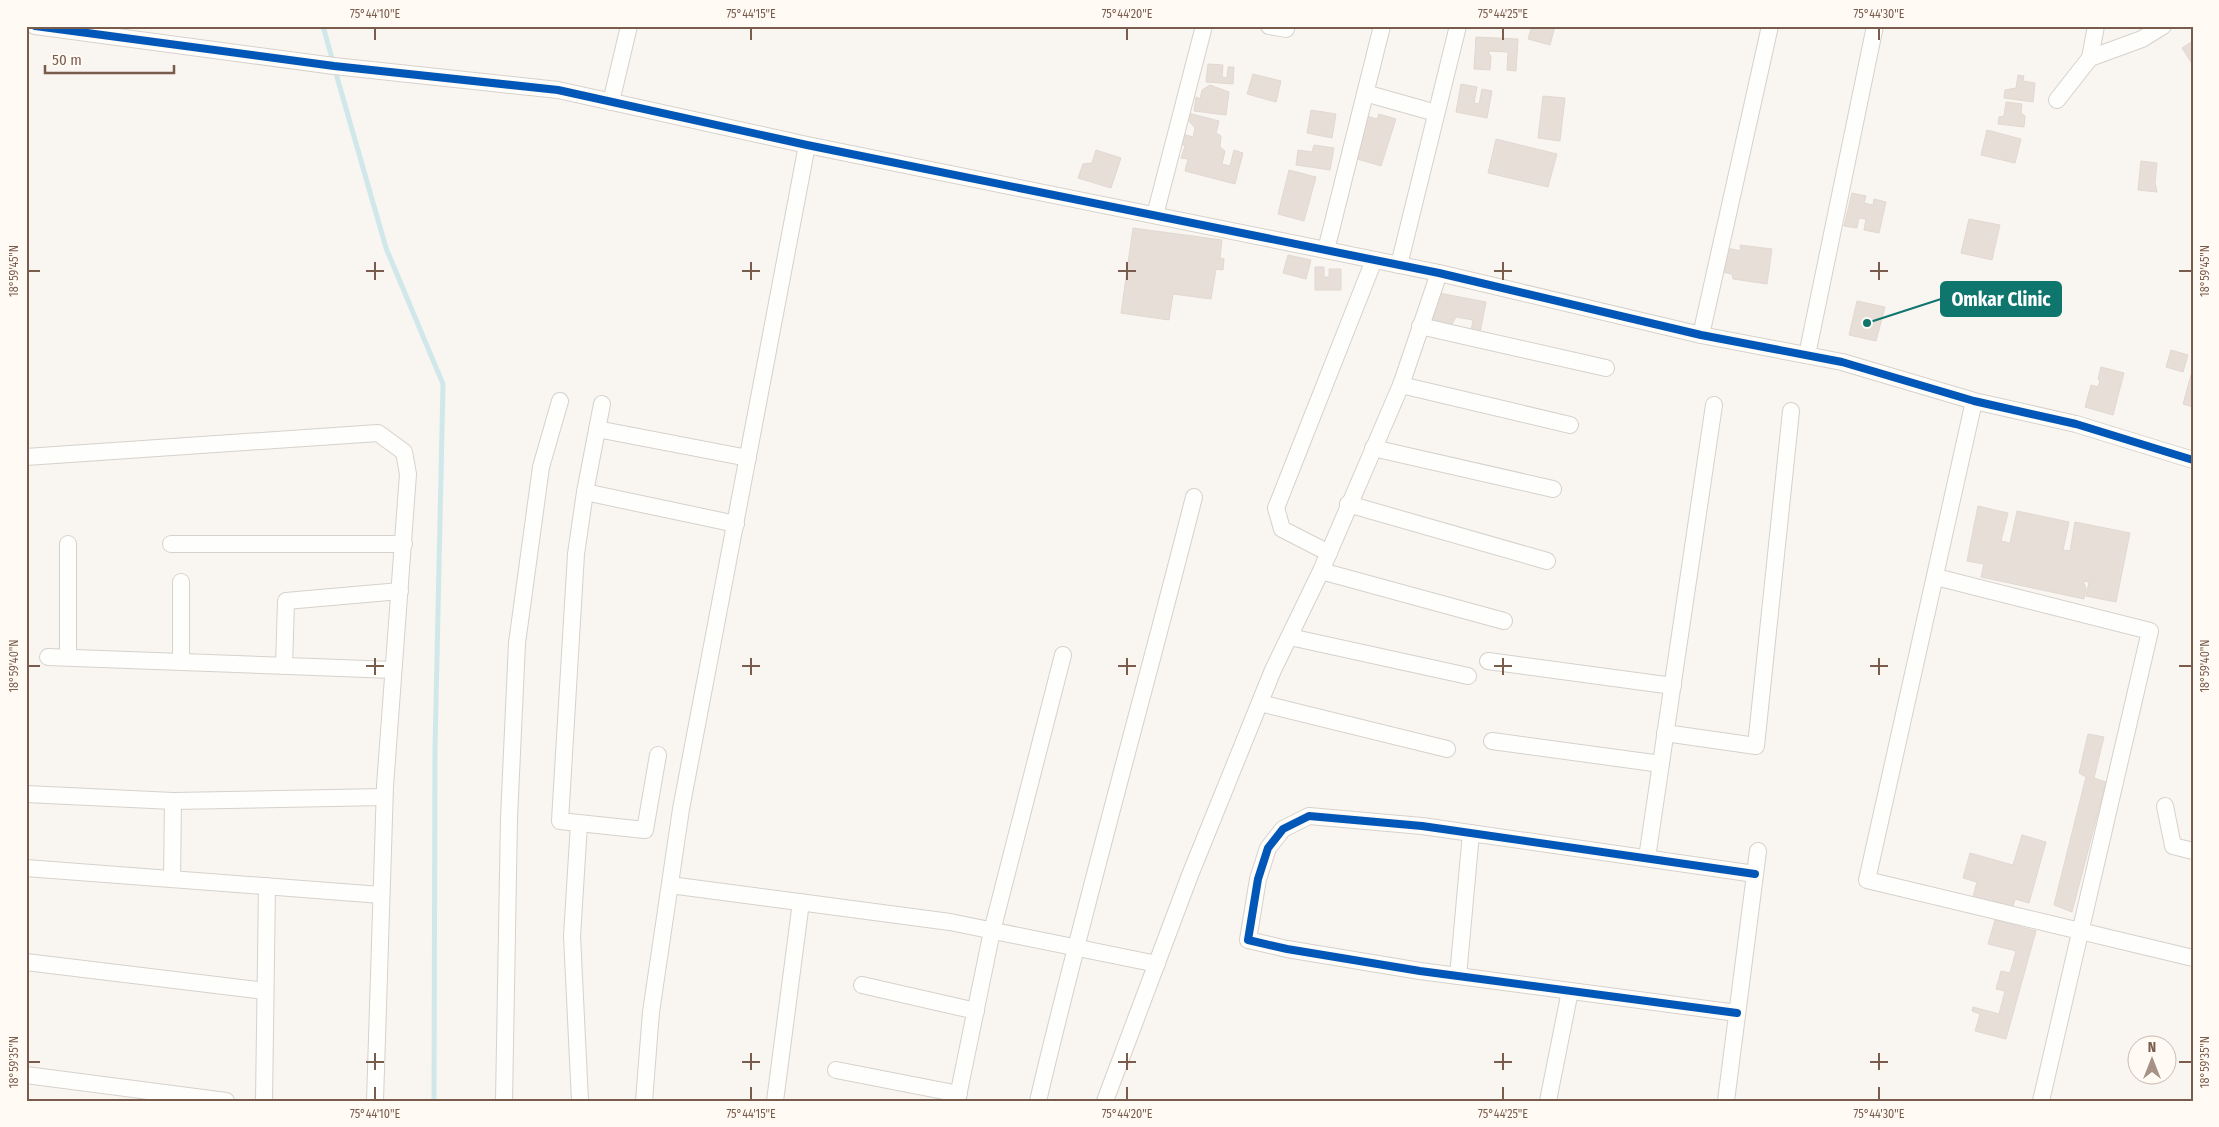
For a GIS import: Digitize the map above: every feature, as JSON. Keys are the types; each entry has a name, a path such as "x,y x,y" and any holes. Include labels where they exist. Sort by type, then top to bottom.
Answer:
{"street":[{"path":"35,26 334,66 558,90 807,145 1439,273 1701,335 1842,362 1974,401 2076,424 2193,460"},
{"path":"611,102 629,26"},
{"path":"1155,215 1204,26"},
{"path":"1269,26 1286,29"},
{"path":"1326,250 1382,26"},
{"path":"1399,265 1458,26"},
{"path":"1701,335 1770,26"},
{"path":"1807,355 1875,26"},
{"path":"2057,100 2090,58 2096,26"},
{"path":"2090,58 2142,39 2163,26"},
{"path":"1365,93 1436,113"},
{"path":"644,1101 651,1012 681,809 807,145"},
{"path":"1329,553 1282,529 1276,508 1374,260"},
{"path":"1105,1101 1194,866 1273,670 1321,571 1348,504 1401,385 1439,273"},
{"path":"1420,326 1606,368"},
{"path":"1401,385 1570,425"},
{"path":"504,1101 509,818 517,643 541,467 560,401"},
{"path":"1974,401 1867,880 2193,958"},
{"path":"602,404 585,492 576,554 560,821 645,830 658,755"},
{"path":"1647,858 1714,405"},
{"path":"1665,733 1756,746 1791,412"},
{"path":"597,429 748,458"},
{"path":"26,457 378,433 404,452 408,474 384,797 375,1101"},
{"path":"1373,448 1553,489"},
{"path":"585,492 736,524"},
{"path":"1038,1101 1074,947 1142,702 1194,497"},
{"path":"1348,504 1547,562"},
{"path":"68,544 68,657"},
{"path":"171,544 404,544"},
{"path":"1321,571 1504,621"},
{"path":"1936,577 2150,631 2040,1101"},
{"path":"181,582 181,662"},
{"path":"284,666 286,601 400,591"},
{"path":"1290,637 1468,676"},
{"path":"836,1070 958,1098 992,931 1063,655"},
{"path":"48,656 393,670"},
{"path":"1488,661 1672,686"},
{"path":"1260,704 1447,749"},
{"path":"1492,741 1661,764"},
{"path":"26,794 173,801 384,797"},
{"path":"172,879 173,801"},
{"path":"2165,806 2173,846 2193,851"},
{"path":"1737,1013 1458,976 1287,949 1248,940 1258,879 1268,848 1283,829 1309,816 1360,819 1471,833 1754,874"},
{"path":"578,824 572,936 580,1101"},
{"path":"1458,976 1471,833"},
{"path":"1726,1101 1758,851"},
{"path":"26,868 381,895"},
{"path":"670,885 950,922 1156,964"},
{"path":"264,1101 267,886"},
{"path":"775,1101 801,902"},
{"path":"26,962 265,991"},
{"path":"862,985 976,1011"},
{"path":"1548,1101 1570,991"},
{"path":"26,1075 226,1101"}],"building":[{"path":"1532,26 1555,26 1550,45 1528,39"},
{"path":"1476,37 1518,39 1516,71 1507,70 1508,52 1488,51 1491,57 1490,70 1474,69"},
{"path":"2193,41 2193,65 2182,48"},
{"path":"1208,64 1223,65 1222,77 1227,78 1228,67 1234,67 1233,84 1206,82"},
{"path":"1253,74 1281,81 1276,102 1247,94"},
{"path":"2018,75 2024,76 2023,81 2035,83 2033,102 2004,98 2005,90 2016,88"},
{"path":"1461,84 1477,87 1474,103 1479,104 1482,89 1492,91 1487,118 1456,112"},
{"path":"1210,85 1229,92 1226,115 1194,111 1196,97 1200,99 1202,90"},
{"path":"1543,96 1565,98 1560,141 1538,138"},
{"path":"2006,102 2022,104 2021,113 2025,116 2024,127 1998,124 1999,117 2004,116"},
{"path":"1311,110 1336,114 1332,138 1307,133"},
{"path":"1188,113 1219,121 1216,133 1221,136 1220,147 1225,151 1222,164 1230,166 1234,150 1243,153 1235,184 1185,171 1188,159 1181,158 1185,146 1180,143 1183,134 1193,137 1195,128 1187,119"},
{"path":"1379,114 1396,119 1381,166 1354,158 1367,116 1377,119"},
{"path":"1987,130 2021,139 2015,163 1981,155"},
{"path":"1496,139 1557,154 1548,187 1488,173"},
{"path":"1314,145 1334,148 1330,170 1296,165 1298,150 1312,152"},
{"path":"1096,150 1121,158 1111,188 1078,178 1083,164 1092,163"},
{"path":"2141,161 2157,163 2155,182 2157,192 2138,190"},
{"path":"1289,170 1316,177 1304,221 1278,214"},
{"path":"1852,193 1866,196 1864,203 1873,205 1874,199 1886,202 1879,233 1864,230 1866,219 1859,218 1857,228 1844,226"},
{"path":"1969,219 2000,225 1992,260 1961,253"},
{"path":"1133,228 1222,240 1220,258 1224,259 1223,270 1216,269 1211,299 1173,294 1169,320 1121,313"},
{"path":"1740,245 1772,249 1767,284 1733,279 1732,274 1722,272 1727,248 1741,251"},
{"path":"1288,255 1311,260 1306,279 1283,273"},
{"path":"1315,267 1324,267 1324,277 1329,277 1329,269 1341,269 1341,290 1315,290"},
{"path":"1439,293 1486,302 1479,338 1470,336 1473,320 1456,317 1451,326 1432,322"},
{"path":"1857,301 1885,307 1876,341 1849,335"},
{"path":"2171,350 2188,355 2183,372 2166,367"},
{"path":"2101,367 2124,373 2113,415 2085,407 2091,385 2098,387"},
{"path":"2193,368 2193,407 2183,404"},
{"path":"1978,506 2008,513 2001,541 2010,543 2017,511 2069,522 2063,550 2070,551 2075,522 2130,533 2116,602 2086,596 2089,582 2083,581 2086,588 2084,599 1981,577 1984,564 1967,561"},
{"path":"2088,734 2104,737 2094,778 2106,782 2072,912 2054,905 2086,777 2079,773"},
{"path":"2022,835 2046,842 2029,903 2015,899 2012,910 1972,900 1977,882 1963,878 1970,853 2013,865"},
{"path":"1995,920 2036,931 2006,1039 1975,1031 1980,1014 1972,1011 1973,1007 1999,1014 2005,991 1996,989 2001,971 2010,973 2016,951 1988,944"}],"waterway":[{"path":"323,26 333,62"},
{"path":"335,70 386,248 443,384 435,749 434,1101"}],"cycle path":[{"path":"35,26 334,66 558,90 807,145 1439,273 1701,335 1842,362 1974,401 2076,424 2193,460"},
{"path":"1737,1013 1420,971 1287,949 1248,940 1258,879 1268,848 1283,829 1309,816 1422,826 1755,874"}],"place":[{"name":"Omkar Clinic","path":"1867,323"}]}
